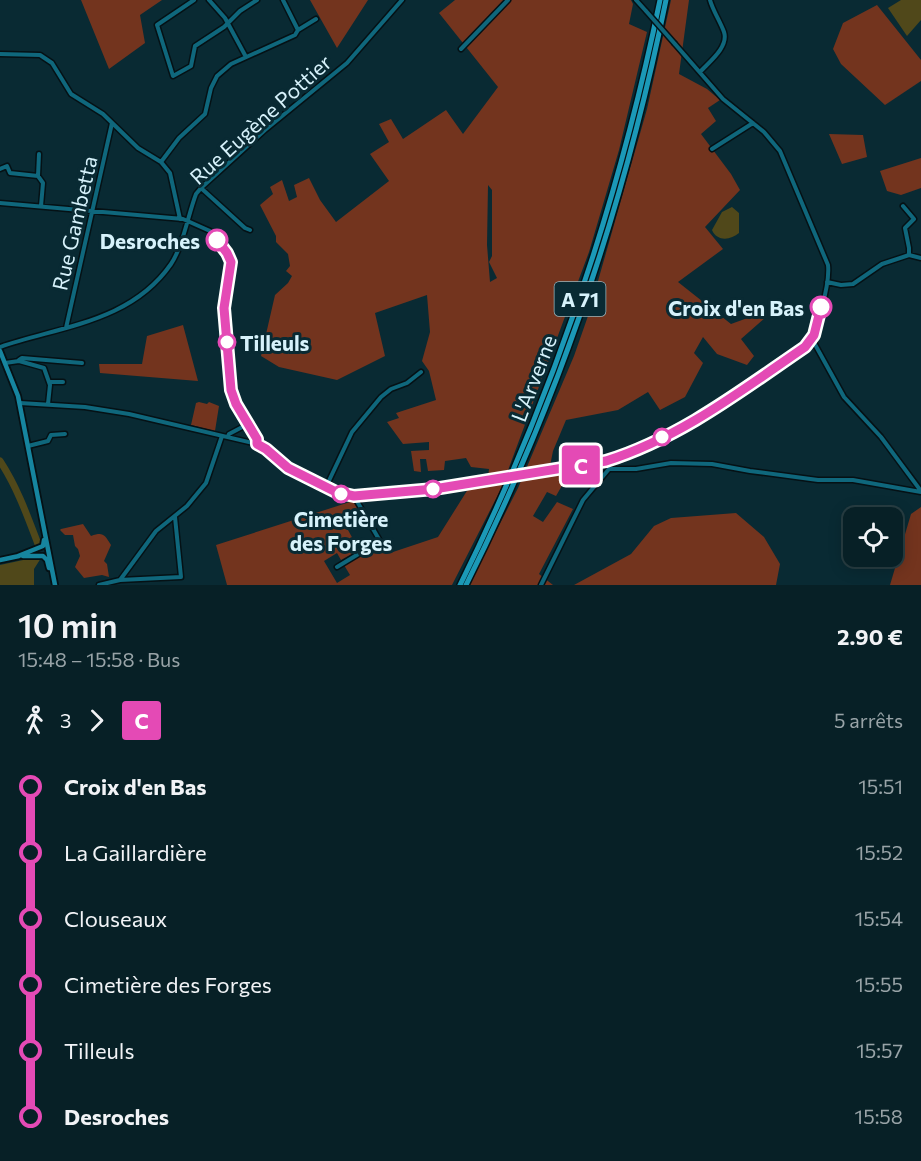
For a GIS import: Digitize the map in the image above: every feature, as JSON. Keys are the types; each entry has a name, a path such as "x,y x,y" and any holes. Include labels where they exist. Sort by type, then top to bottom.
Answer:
{"highway":[{"name":"L'Arverne","path":"460,585 527,438 583,290 624,157 660,0"},
{"name":"L'Arverne","path":"466,585 529,448 578,323 626,169 649,80 666,0"}],"main road":[{"path":"0,349 20,403 43,523 41,550 53,574 55,585"},
{"path":"0,560 41,550"},
{"path":"41,550 53,574"}],"street":[{"path":"194,0 157,25 173,76 191,66 195,46 257,0"},
{"path":"209,0 228,23 246,57"},
{"path":"283,0 298,30"},
{"name":"Rue Eugène Pottier","path":"0,349 118,310 132,303 146,291 171,264 201,188 265,130 347,63 402,0"},
{"path":"461,48 508,0"},
{"path":"20,403 48,404 129,414 257,444 288,468 326,487 354,496 434,489 606,461 627,454 696,421 805,347 812,339 829,271 826,258 780,151 773,141 723,99 636,0"},
{"path":"700,72 722,48 725,34 710,0"},
{"path":"161,162 179,138 205,114 211,88 217,76 225,68 295,35 298,30 316,19"},
{"path":"0,54 40,55 52,63 72,94 104,114 138,148 161,162 170,173 180,219"},
{"name":"Rue Gambetta","path":"66,329 112,123"},
{"path":"712,149 753,123"},
{"path":"39,154 38,176 43,183 41,206"},
{"path":"0,169 7,166 10,173 38,176"},
{"path":"201,188 250,230"},
{"path":"0,203 180,219 210,231 231,262 224,308 231,390 236,404 257,439 257,444"},
{"path":"903,206 914,219 904,228 909,255"},
{"path":"827,282 841,285 853,284 882,264 909,255 921,258"},
{"path":"812,339 844,397 881,437 921,491"},
{"path":"5,363 19,361 22,358 82,363"},
{"path":"19,361 44,368 49,382 48,404"},
{"path":"326,487 352,432 381,397 391,389 408,383 421,372"},
{"path":"49,382 63,382"},
{"path":"120,580 156,531 187,506 206,483 225,436 248,424"},
{"path":"28,446 48,441 51,435 65,434"},
{"path":"606,461 609,469"},
{"path":"609,469 636,469 671,463 712,464 818,480 853,480 921,491"},
{"path":"541,585 584,500 609,469"},
{"path":"337,567 380,541 354,496"},
{"path":"99,585 120,580 181,577 174,516"}],"shaded area":[{"path":"81,0 162,0 140,15 145,43 109,69"},
{"path":"310,0 368,0 337,48"},
{"path":"455,0 631,0 633,4 629,24 647,32 619,150 589,252 507,473 488,477 489,469 471,467 466,458 445,461 444,470 428,471 426,459 420,459 421,472 414,471 411,451 429,450 429,442 403,444 387,422 399,418 396,413 436,400 429,371 422,361 430,332 427,295 375,313 385,356 337,380 279,367 261,356 275,295 292,276 286,271 290,266 288,254 276,242 276,236 260,205 273,194 270,187 282,180 289,201 297,197 294,185 309,178 320,200 336,222 389,181 370,154 389,142 379,124 391,119 403,139 446,110 463,134 498,87 439,13","holes":["488,185 492,190 492,256 489,262 497,278 490,282 487,245"]},
{"path":"671,0 689,0 679,74 707,89 720,100 708,108 716,121 701,134 740,190 705,227 723,249 678,282 731,324 753,316 767,316 741,339 754,356 747,365 717,354 703,337 694,353 703,363 685,397 660,410 648,392 618,410 566,420 553,451 550,466 569,463 571,470 556,496 547,492 533,516 543,522 557,502 573,509 539,574 553,585 469,585 518,488 574,356 588,316 647,109"},
{"path":"901,0 921,0 921,20 907,36 888,8"},
{"path":"877,5 921,60 921,81 885,105 841,64 833,49 843,23"},
{"path":"829,134 863,135 867,157 842,164"},
{"path":"921,158 921,188 901,195 887,191 880,171"},
{"path":"732,207 739,213 739,233 728,238 717,237 712,230 722,212"},
{"path":"183,325 198,381 100,373 99,364 142,364 147,336"},
{"path":"209,402 219,406 215,431 191,425 196,403 207,404"},
{"path":"505,481 452,585 227,585 216,545 353,501 364,520 348,530 359,550 341,560 337,553 324,561 337,583 350,575 344,565 384,542 390,553 438,537 470,486"},
{"path":"921,507 921,585 890,585 895,567 903,567 903,541 911,514"},
{"path":"736,513 764,537 780,564 776,585 574,585 631,554 654,526 671,518"},
{"path":"83,524 91,536 103,535 111,545 104,561 107,564 109,577 102,575 84,578 75,567 80,556 73,535 65,535 60,530"},
{"path":"41,558 34,569 34,585 0,585 0,565"}],"waterway":[{"path":"0,461 17,491 38,544"}],"bus line":[{"name":"C","path":"217,240 231,262 224,308 231,390 236,404 257,439 257,444 288,468 336,492 354,496 434,489 606,461 627,454 696,421 805,347 814,335 821,307"}],"place":[{"name":"Desroches","path":"217,240"},
{"name":"Croix d'en Bas","path":"821,307"},
{"name":"Tilleuls","path":"227,342"},
{"name":"Cimetière des Forges","path":"341,494"}]}
